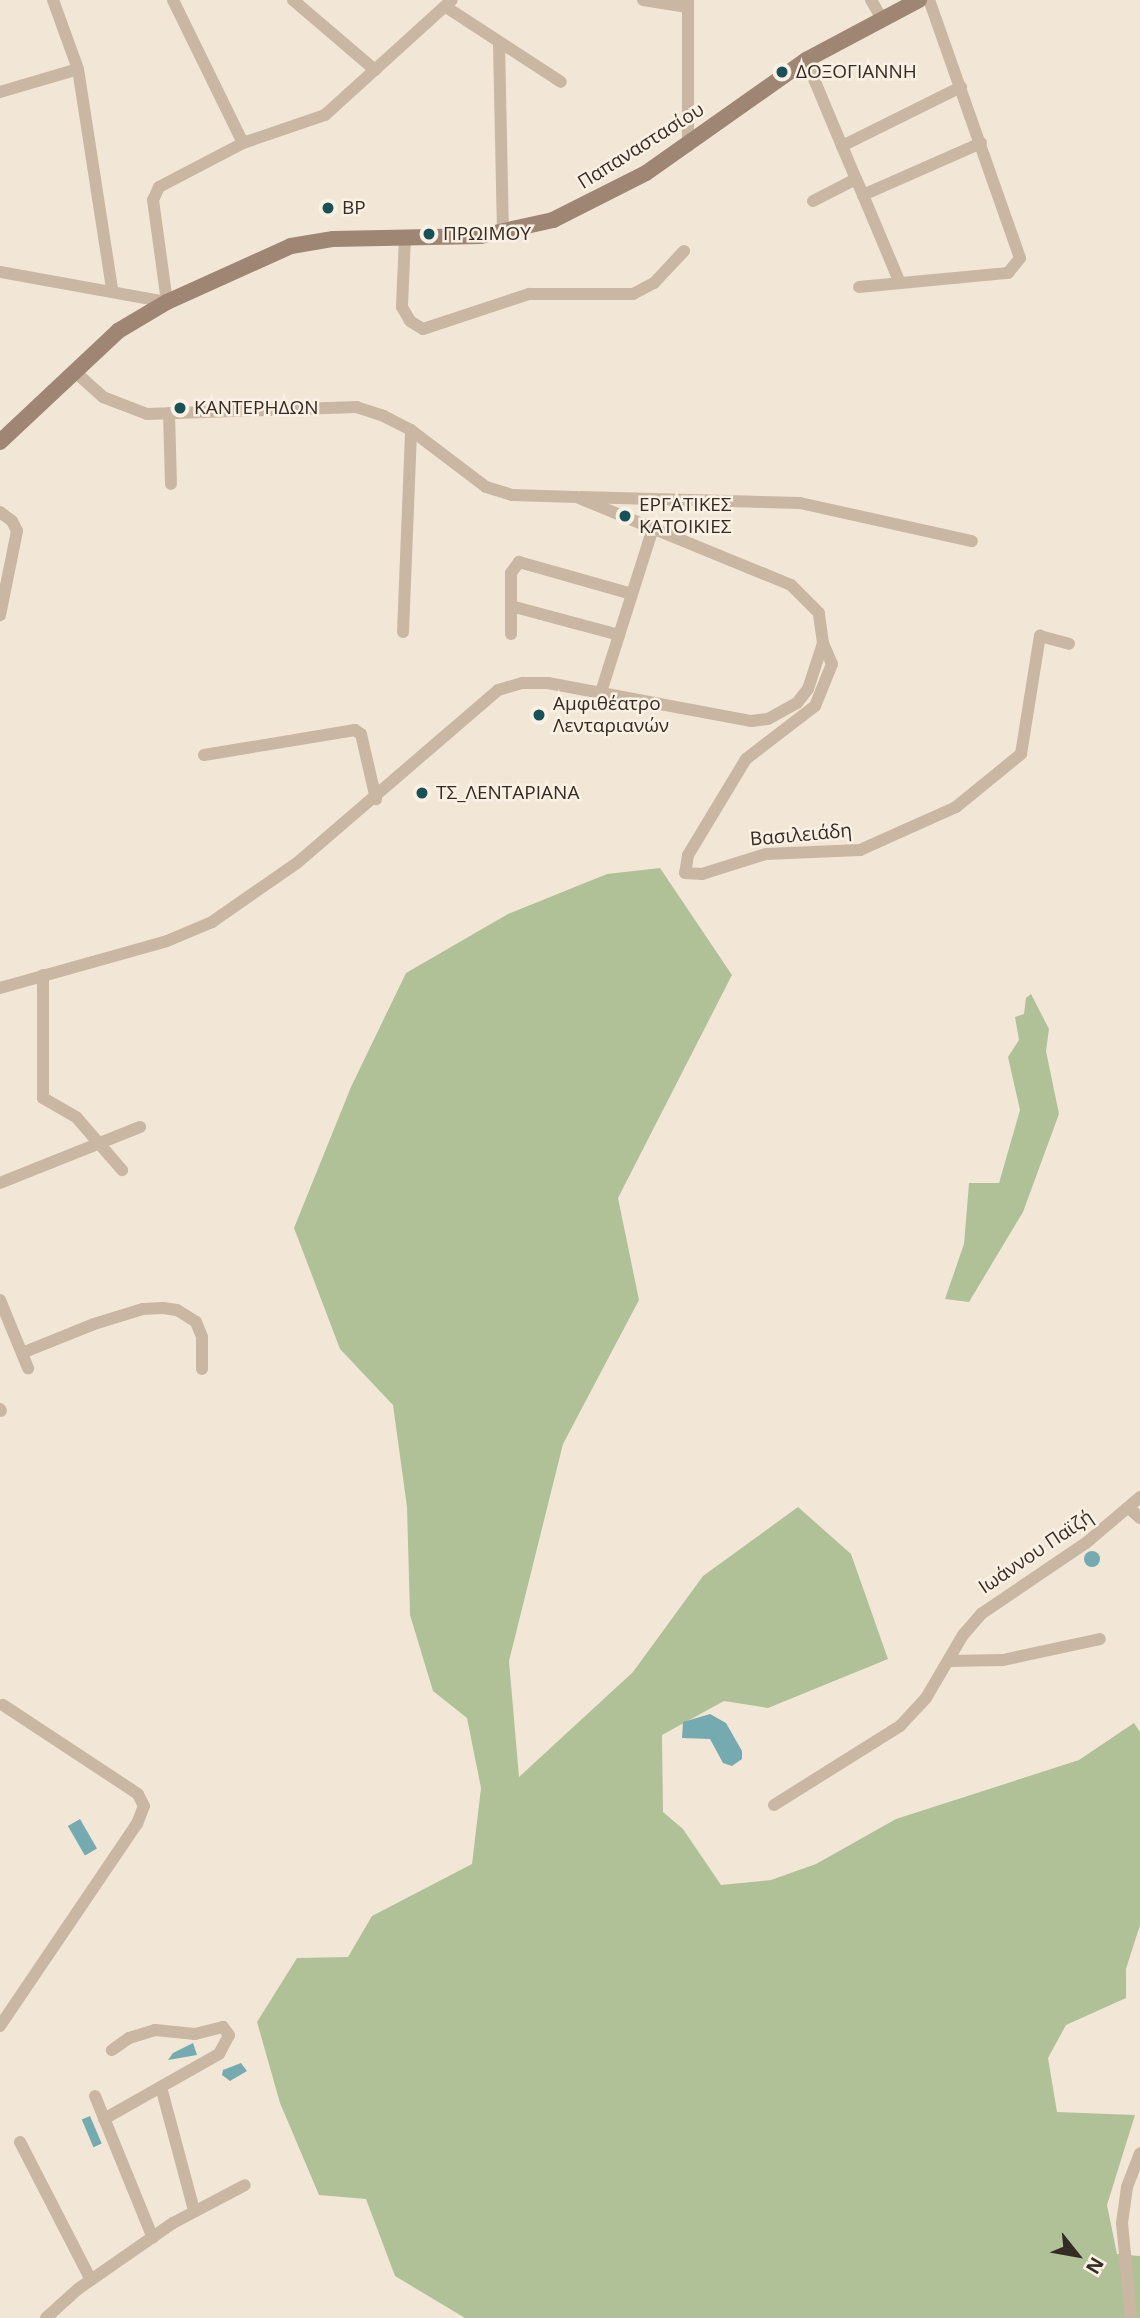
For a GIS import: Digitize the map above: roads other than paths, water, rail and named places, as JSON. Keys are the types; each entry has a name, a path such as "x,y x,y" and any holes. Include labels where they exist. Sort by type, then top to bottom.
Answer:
{"street":[{"path":"52,0 78,69 112,289"},
{"path":"173,0 243,143"},
{"path":"293,0 375,70"},
{"path":"643,0 688,4 688,146"},
{"path":"871,0 882,19"},
{"name":"Παπαναστασίου","path":"0,442 118,331 167,302 291,246 503,233 585,206 688,146 806,60 919,0"},
{"path":"859,287 1009,273 1017,267 1018,249 929,0"},
{"path":"0,272 112,289 167,302 155,192 166,182 243,143 325,115 449,4 499,43 561,82"},
{"path":"499,43 503,233"},
{"path":"806,60 900,283"},
{"path":"0,92 78,69"},
{"path":"842,146 961,88"},
{"path":"863,195 981,143"},
{"path":"813,201 856,179"},
{"path":"405,237 402,307 410,321 423,329 529,294 633,295 654,283 684,251"},
{"path":"75,372 123,409 169,413 357,407 411,430 486,487 512,495 800,503 972,541"},
{"path":"169,413 171,484"},
{"path":"403,632 411,430"},
{"path":"0,988 167,941 212,922 297,863 376,799 498,690 523,682 548,682 751,721 768,719 797,703 808,688 823,643 819,613 791,585 652,531 576,497"},
{"path":"0,512 12,521 16,531 0,615"},
{"path":"601,692 652,531"},
{"path":"511,634 511,573 519,562 632,594"},
{"path":"511,606 619,635"},
{"name":"Βασιλειάδη","path":"823,643 832,664 815,706 746,759 688,855 685,873 702,874 766,855 860,850 957,807 1021,754 1040,636 1069,644"},
{"path":"204,755 355,730 363,742 376,799"},
{"path":"43,975 43,1098 77,1118 122,1170"},
{"path":"0,1183 140,1127"},
{"path":"0,1300 28,1368"},
{"path":"22,1353 94,1324 143,1309 163,1308 177,1310 196,1322 202,1337 202,1369"},
{"name":"Ιωάννου Παϊζή","path":"774,1805 900,1726 926,1698 963,1635 992,1604 1086,1543 1140,1497"},
{"path":"1129,1508 1140,1518"},
{"path":"949,1661 1003,1660 1100,1639"},
{"path":"0,2026 137,1824 144,1806 138,1794 3,1705"},
{"path":"104,2119 219,2054 229,2035 223,2027 195,2034 155,2030 129,2038 111,2050"},
{"path":"161,2087 194,2210"},
{"path":"94,2096 153,2238"},
{"path":"20,2143 91,2280"},
{"path":"1131,2318 1123,2203 1140,2153"},
{"path":"46,2318 91,2280 194,2210 245,2185"}],"water":[{"path":"1092,1551 1100,1559 1092,1567 1084,1559"},
{"path":"710,1714 726,1723 742,1751 742,1759 732,1766 723,1763 710,1739 682,1738 683,1722"},
{"path":"80,1819 97,1848 85,1855 68,1826"},
{"path":"193,2043 197,2055 168,2060 173,2053"},
{"path":"241,2063 247,2071 230,2081 222,2075 223,2070"},
{"path":"90,2116 102,2144 93,2147 82,2120"}],"place":[{"name":"ΔΟΞΟΓΙΑΝΝΗ","path":"782,72"},
{"name":"BP","path":"328,208"},
{"name":"ΠΡΩΙΜΟΥ","path":"429,234"},
{"name":"ΚΑΝΤΕΡΗΔΩΝ","path":"180,408"},
{"name":"ΕΡΓΑΤΙΚΕΣ ΚΑΤΟΙΚΙΕΣ","path":"625,516"},
{"name":"Αμφιθέατρο Λενταριανών","path":"539,715"},
{"name":"ΤΣ_ΛΕΝΤΑΡΙΑΝΑ","path":"422,793"}]}
